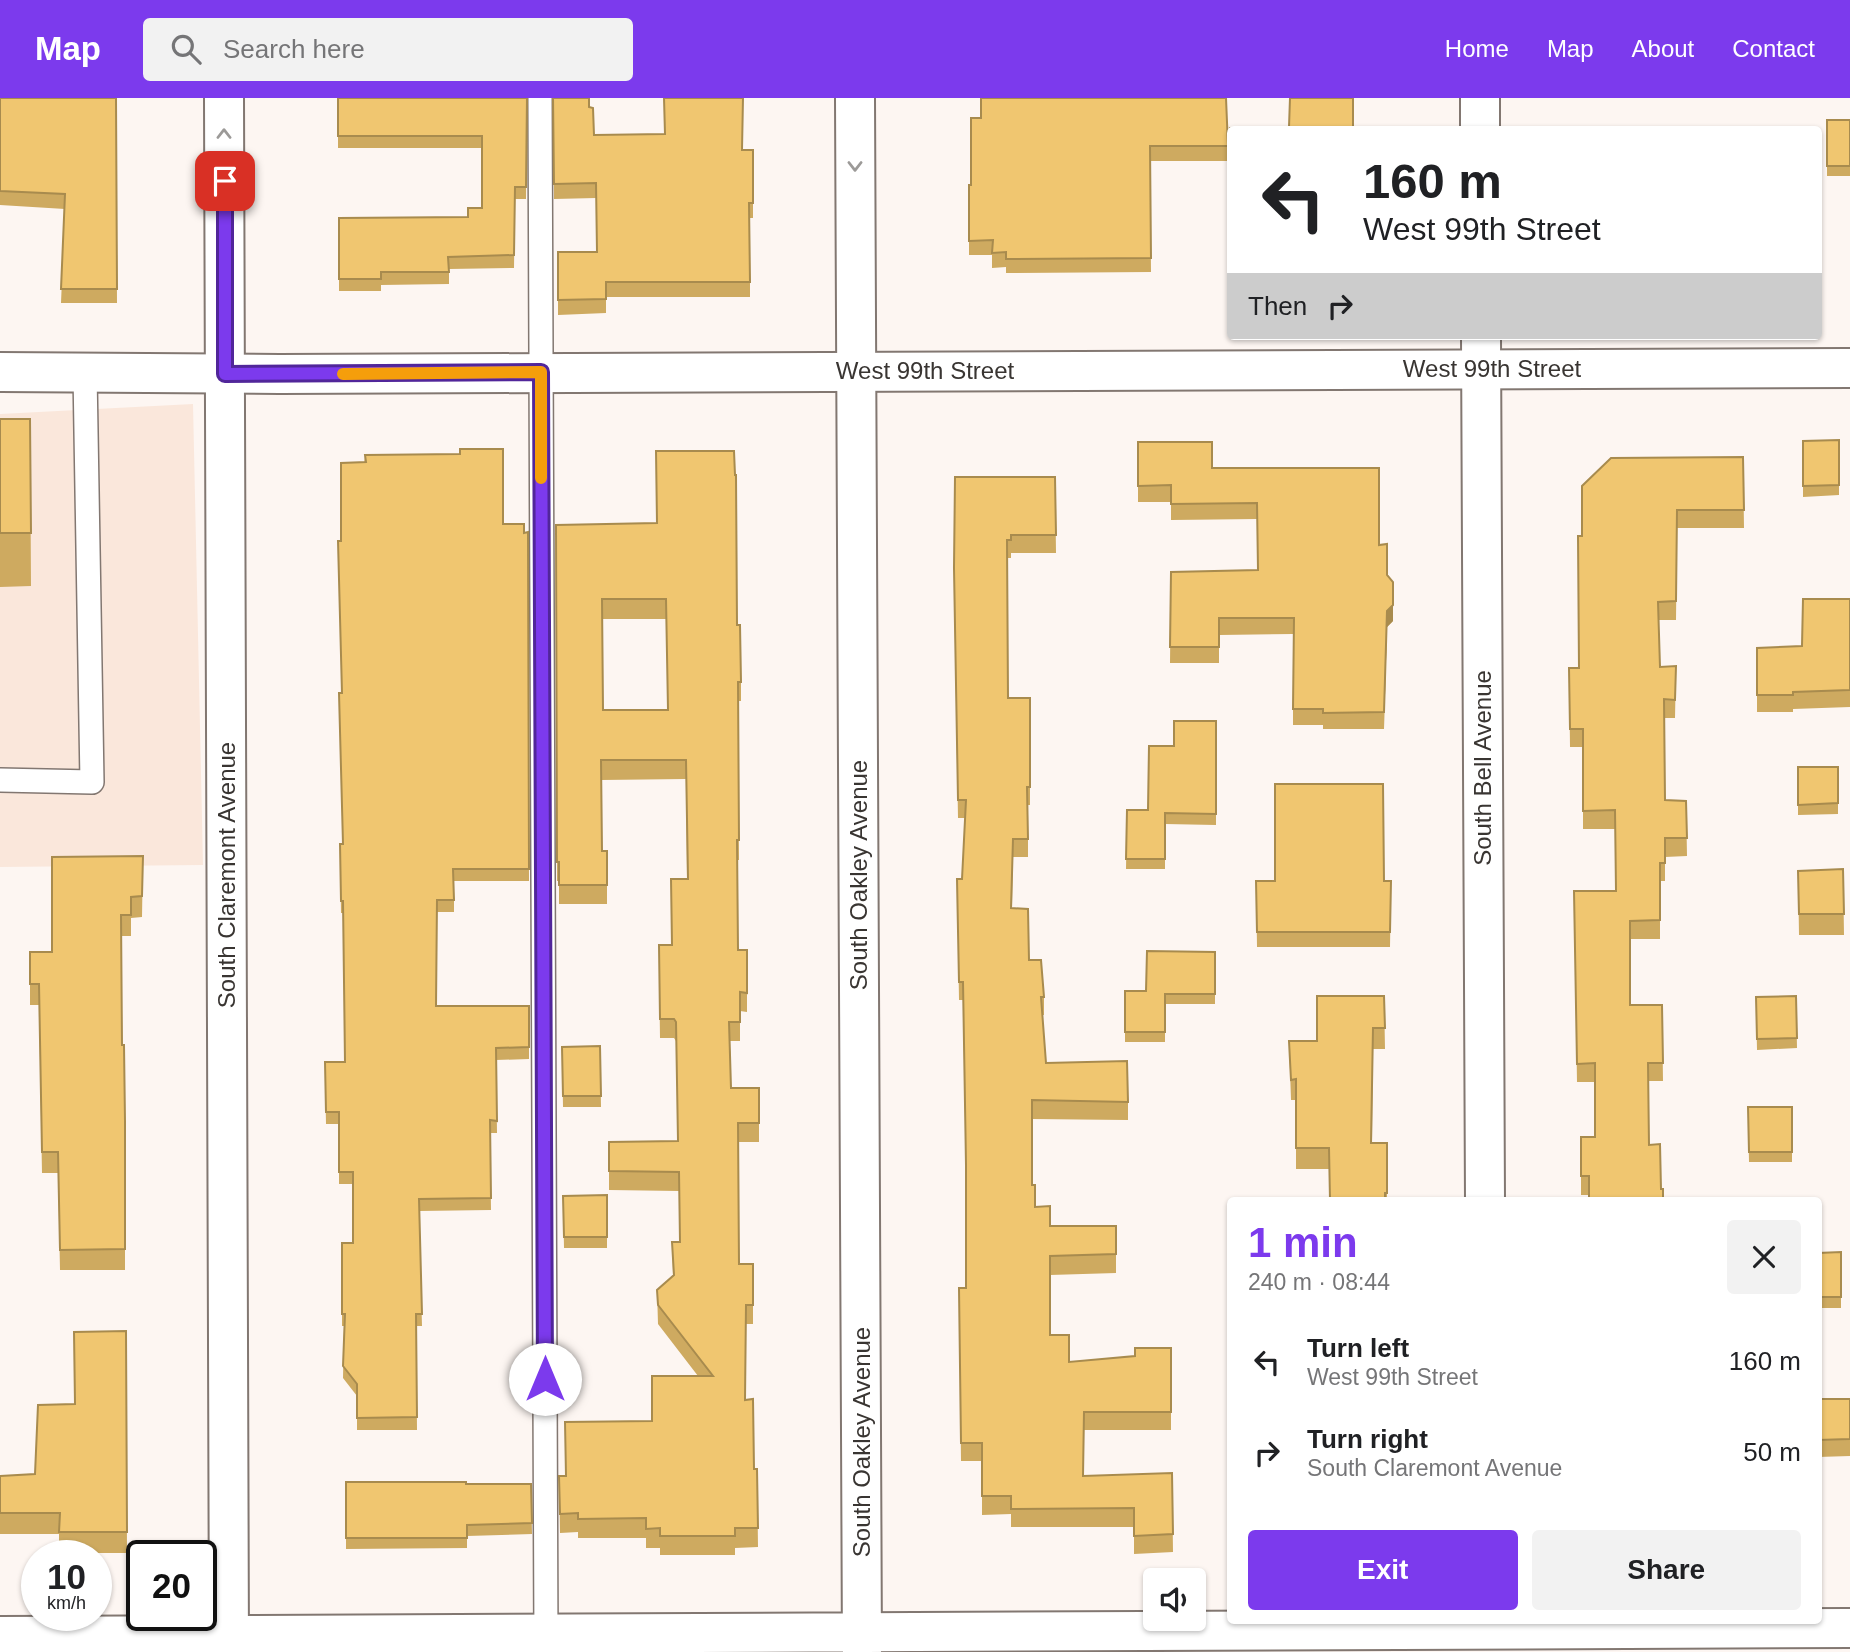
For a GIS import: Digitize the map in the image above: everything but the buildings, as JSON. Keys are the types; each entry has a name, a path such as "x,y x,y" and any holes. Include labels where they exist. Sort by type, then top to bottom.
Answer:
{"street":[{"name":"South Claremont Avenue","path":"224,98 229,1643"},
{"name":"South Oakley Avenue","path":"855,98 862,1642"},
{"path":"1480,98 1480,126"},
{"name":"West 99th Street","path":"0,372 225,374 856,371 1481,353 1850,368"},
{"name":"South Bell Avenue","path":"1481,353 1485,1197"},
{"path":"0,1636 229,1643 862,1642 1850,1628"}],"lane":[{"path":"540,98 546,1643"},
{"path":"0,780 92,782 85,373"}],"shaded area":[{"path":"193,404 203,865 0,867 0,414"}],"slow traffic":[{"path":"343,374 541,372 541,478"}],"route":[{"path":"225,181 225,374 541,372 545,1379"}]}
